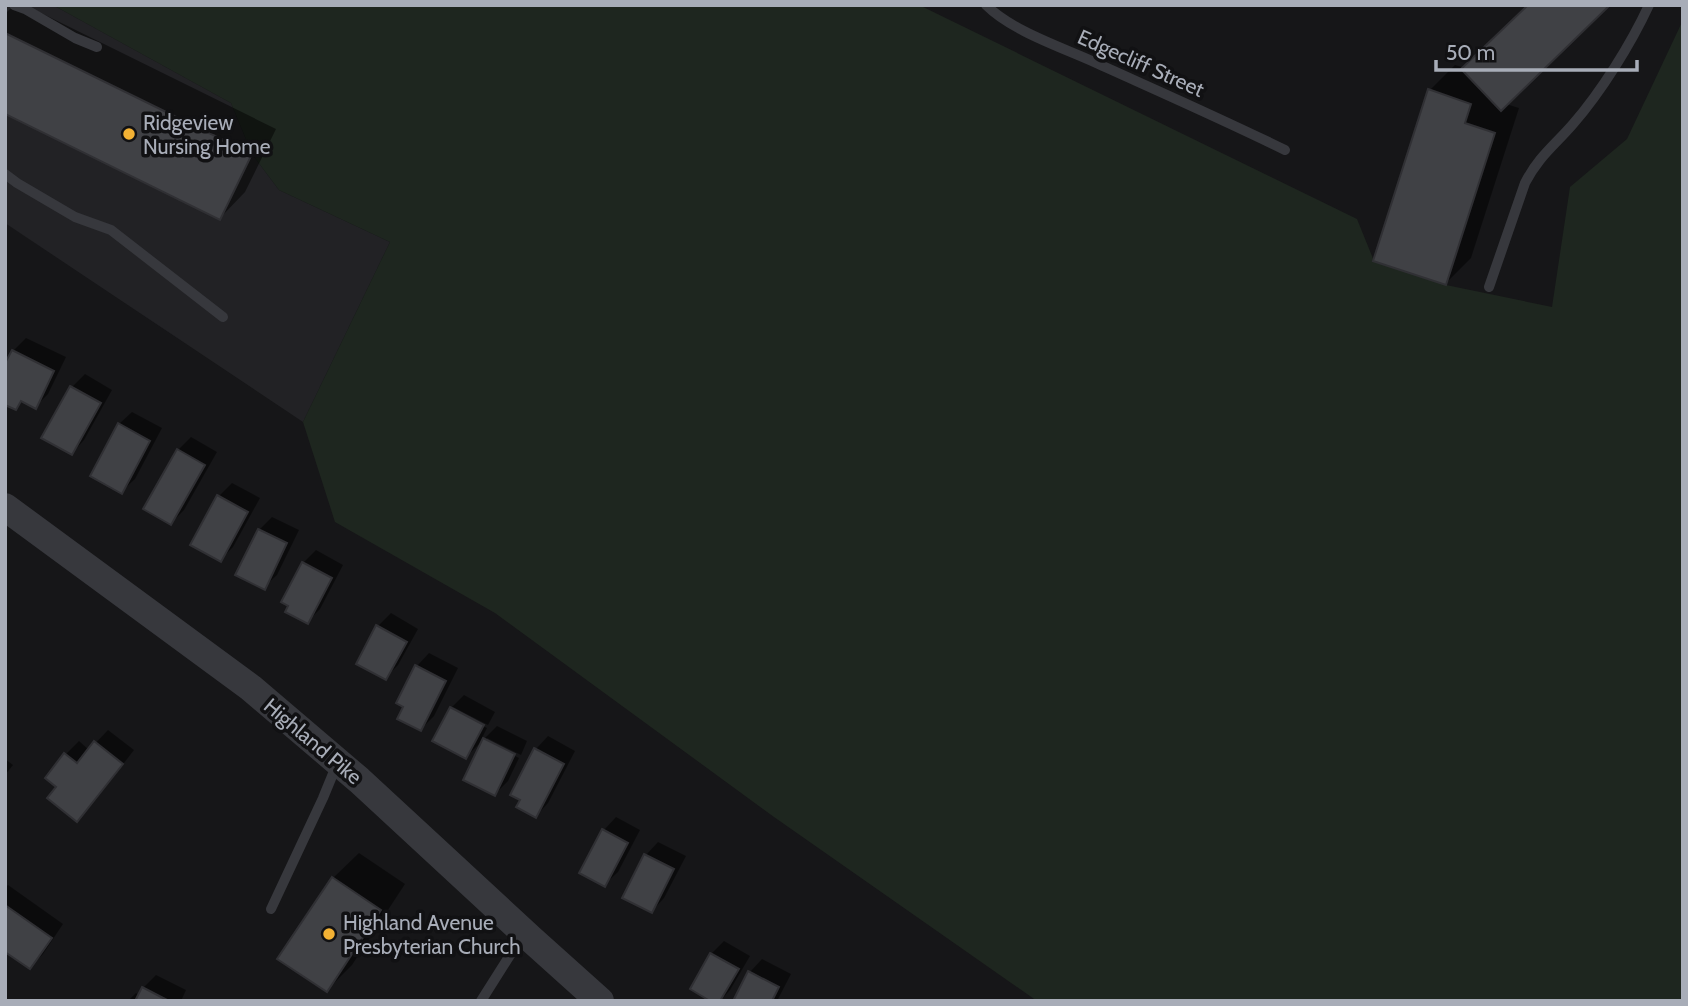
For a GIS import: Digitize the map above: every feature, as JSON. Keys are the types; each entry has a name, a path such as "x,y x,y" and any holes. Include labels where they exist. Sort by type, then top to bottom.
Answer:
{"street":[{"name":"Highland Pike","path":"5,507 251,688 338,761 600,1001"}],"lane":[{"path":"14,5 97,47"},
{"name":"Edgecliff Street","path":"986,5 1031,34 1284,150"},
{"path":"1489,287 1525,183 1534,167 1573,125 1600,90 1649,5"},
{"path":"5,174 75,217 111,230 223,317"},
{"path":"271,909 338,761"},
{"path":"481,1001 524,933"}],"shaded area":[{"path":"5,5 53,5 231,103 252,154 279,190 390,242 303,422 5,223"},
{"path":"53,5 919,5 1357,219 1374,261 1446,285 1552,307 1570,187 1627,139 1683,20 1683,1001 1037,1001 774,817 495,613 335,522 303,422 390,242 279,190 252,154 231,103"}],"building":[{"path":"1528,5 1610,5 1501,111 1461,69"},
{"name":"Ridgeview Nursing Home","path":"5,33 252,154 220,220 5,114"},
{"path":"1428,89 1471,104 1465,123 1495,133 1446,285 1373,261"},
{"path":"12,350 54,371 36,409 21,401 16,410 5,405 5,363"},
{"path":"70,386 101,403 72,455 41,438"},
{"path":"118,423 150,441 122,494 90,476"},
{"path":"177,449 205,465 171,525 143,509"},
{"path":"217,495 248,512 221,562 190,545"},
{"path":"258,529 287,543 265,590 235,575"},
{"path":"302,562 332,578 308,624 285,612 288,606 281,602"},
{"path":"376,625 407,642 386,680 356,664"},
{"path":"415,665 446,681 421,731 397,719 403,707 396,703"},
{"path":"450,707 484,725 466,759 432,741"},
{"path":"483,738 515,754 495,796 463,780"},
{"path":"94,741 123,764 77,822 47,798 56,787 45,778 64,753 77,763"},
{"path":"534,748 564,764 536,818 516,807 520,800 510,795"},
{"path":"602,829 628,843 605,887 579,873"},
{"path":"644,854 674,869 652,913 622,898"},
{"name":"Highland Avenue Presbyterian Church","path":"332,877 381,910 327,992 277,959"},
{"path":"5,905 52,938 30,969 5,952"},
{"path":"710,953 739,969 720,1001 710,1001 690,989"},
{"path":"748,971 779,987 772,1001 733,1001"},
{"path":"142,987 169,1001 135,1001"}],"place":[{"name":"Ridgeview Nursing Home","path":"129,134"},
{"name":"Highland Avenue Presbyterian Church","path":"329,934"}]}
